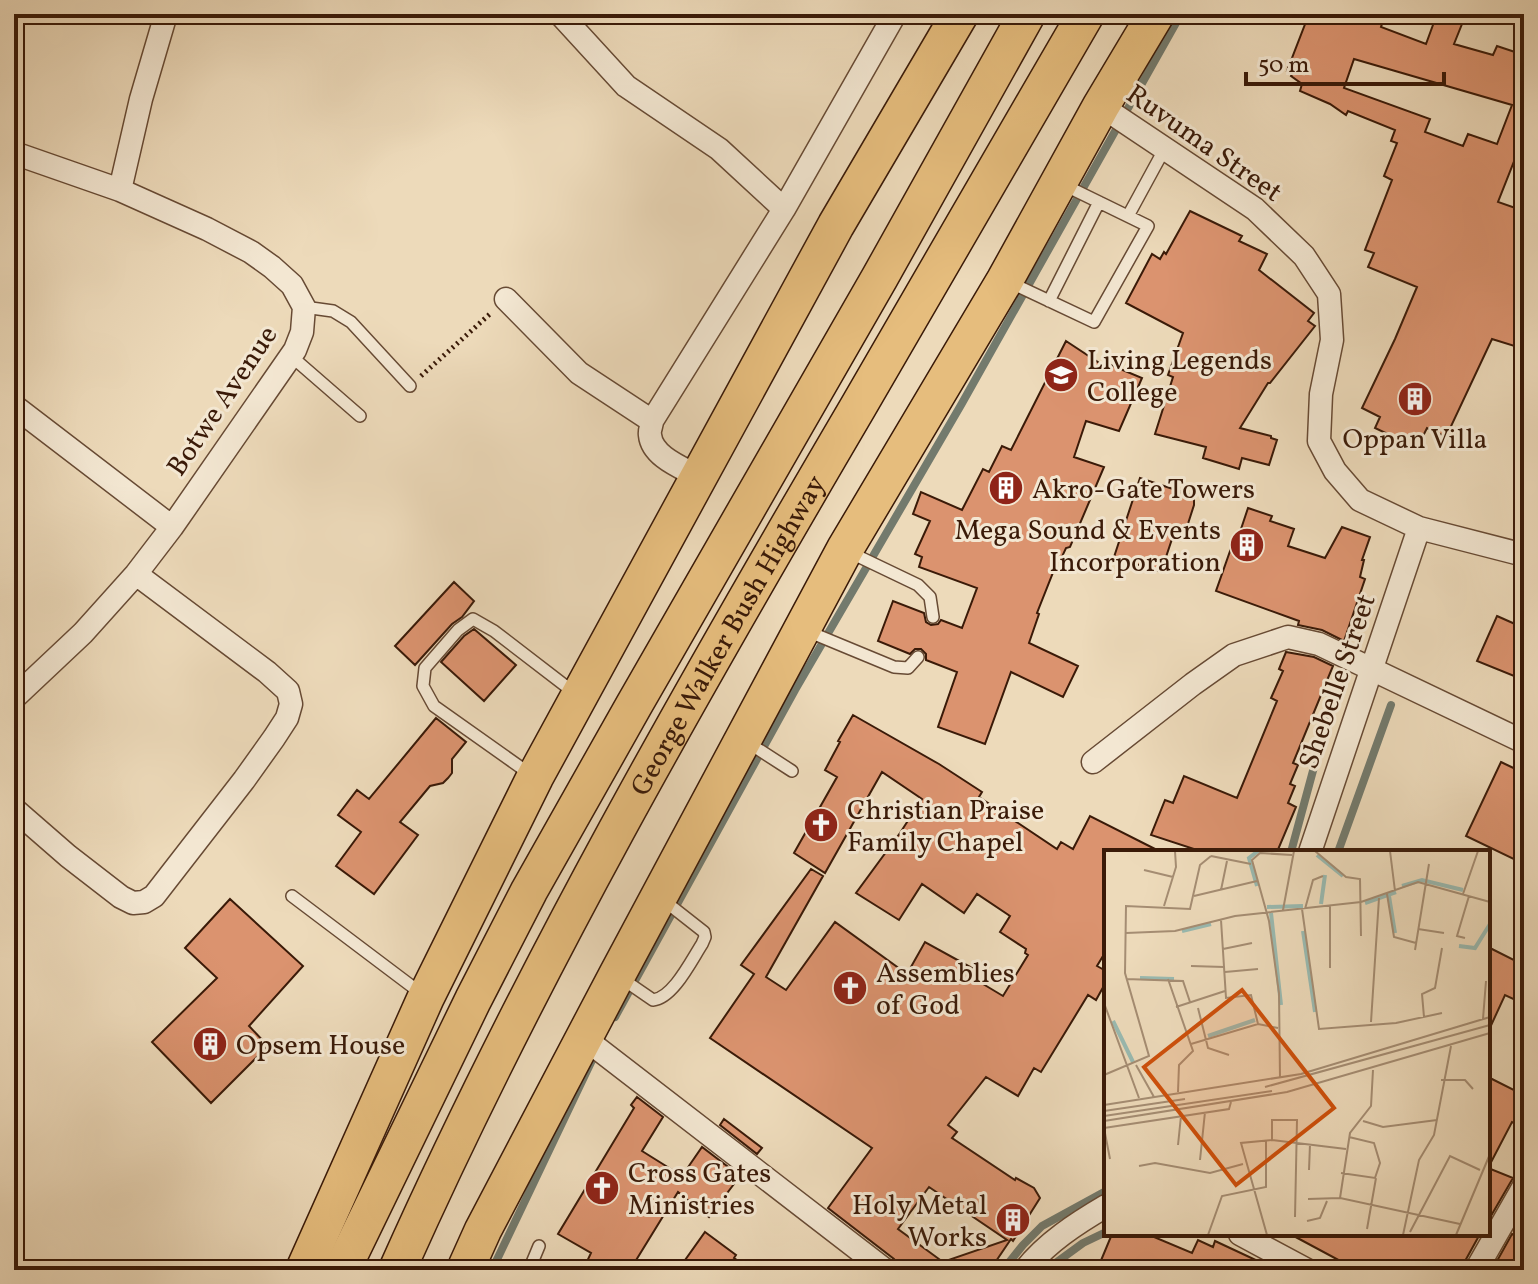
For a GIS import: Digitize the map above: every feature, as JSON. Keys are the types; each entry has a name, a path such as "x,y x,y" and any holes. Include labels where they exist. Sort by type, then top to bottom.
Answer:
{"highway":[{"path":"304,1270 426,997 535,777 836,225 960,14"},
{"name":"George Walker Bush Highway","path":"342,1270 529,891 1027,14"},
{"name":"George Walker Bush Highway","path":"397,1270 485,1083 656,758 1086,14"},
{"path":"465,1270 617,975 845,549 1005,280 1101,106 1156,14"}],"street":[{"path":"120,190 141,99 166,14"},
{"path":"560,14 626,86 719,149 784,209"},
{"path":"699,477 665,458 656,448 650,435 652,421 784,209 895,14"},
{"name":"Ruvuma Street","path":"1101,106 1255,209 1304,256 1329,294 1332,340 1321,394 1319,441 1335,471 1360,500 1419,528 1524,555"},
{"name":"Botwe Avenue","path":"14,153 120,190 251,252 292,285 304,307 302,332 295,350 172,527 136,574 83,633 14,698"},
{"path":"506,299 579,373 652,421"},
{"path":"14,406 172,527"},
{"name":"Shebelle Street","path":"1311,850 1419,528"},
{"path":"14,809 121,897 133,903 144,902 154,896 244,780 287,718 291,704 288,691 136,574"},
{"path":"1093,762 1234,655 1288,637 1319,644 1524,742"},
{"path":"584,1038 885,1270"},
{"path":"1476,1270 1524,1186"},
{"path":"1025,1270 1055,1241 1104,1207"},
{"path":"1244,1236 1307,1270"}],"lane":[{"path":"1128,216 1165,148"},
{"path":"1005,280 1094,322 1148,226 1059,183"},
{"path":"1049,301 1099,202"},
{"path":"304,307 333,311 351,322 410,386"},
{"path":"291,356 360,416"},
{"path":"845,549 918,585 930,597 933,617"},
{"path":"535,777 434,706 423,686 425,668 458,630 473,619 494,631 579,697"},
{"path":"802,629 894,667 908,668 918,657"},
{"path":"743,739 792,771"},
{"path":"292,896 426,997"},
{"path":"617,975 653,1000 662,999 702,944 704,932 659,896"},
{"path":"529,1270 539,1246"}],"path":[{"path":"410,386 506,299"}],"building":[{"path":"1309,14 1366,14 1383,21 1381,27 1426,44 1437,14 1466,14 1454,44 1493,55 1497,46 1524,55 1524,136 1498,202 1524,211 1524,349 1492,339 1446,437 1427,428 1417,448 1375,428 1380,417 1362,408 1417,287 1368,267 1374,253 1365,250 1392,180 1384,176 1397,143 1391,141 1395,130 1348,111 1346,115 1300,91 1302,84 1291,76 1293,73 1287,71","holes":["1354,59 1512,105 1497,144 1468,134 1463,146 1425,132 1430,119 1344,88"]},
{"path":"1190,211 1242,236 1239,241 1267,254 1259,270 1314,313 1308,321 1315,326 1268,383 1240,428 1277,440 1269,465 1242,458 1239,469 1203,458 1206,447 1155,434 1173,377 1168,375 1183,333 1126,303 1152,254 1160,259 1164,252 1166,254"},
{"path":"1066,341 1104,366 1106,363 1142,378 1119,431 1086,421 1074,457 1104,467 1070,547 1058,560 1029,643 1078,666 1063,697 1011,672 985,744 938,727 957,672 926,660 926,654 921,649 915,649 910,654 878,641 893,601 924,613 926,622 931,625 941,620 962,628 977,588 919,567 922,557 915,554 930,521 913,514 921,492 962,510 983,469 989,472 1002,446 1011,450"},
{"path":"1140,478 1194,496 1185,533 1175,530 1161,572 1114,557"},
{"path":"1248,508 1272,516 1270,521 1294,529 1288,546 1325,558 1342,527 1370,537 1362,560 1360,577 1365,579 1344,641 1216,591"},
{"path":"454,582 474,601 415,665 395,646"},
{"path":"1497,616 1524,628 1524,680 1477,661"},
{"path":"474,629 516,665 484,701 441,662"},
{"path":"1286,652 1314,657 1333,666 1293,763 1298,765 1290,784 1295,786 1288,803 1296,807 1278,850 1197,850 1151,835 1165,800 1173,803 1184,776 1237,798 1277,701 1271,698 1283,671 1279,669"},
{"path":"853,715 982,792 979,797 1057,849 1061,842 1073,849 1090,816 1157,850 1104,850 1104,954 1097,966 1104,970 1104,986 1096,1000 1088,995 1041,1072 1034,1068 1018,1096 986,1077 948,1125 957,1132 952,1138 1015,1180 1034,1188 1040,1198 990,1270 899,1270 894,1259 828,1208 872,1148 710,1038 754,974 741,965 811,869 823,876 766,977 786,990 835,922 907,974 925,942 972,968 968,975 1003,996 1028,955 1026,949 1000,932 1010,916 977,894 964,913 922,884 899,920 856,893 922,799 882,772 825,873 794,853 837,777 825,770","holes":["929,1187 1007,1240 943,1262 898,1229"]},
{"path":"436,718 466,742 452,759 452,773 448,778 443,783 430,786 400,822 418,835 374,894 336,866 361,832 338,815 357,790 369,799"},
{"path":"1501,762 1524,773 1524,864 1466,836"},
{"path":"230,899 303,966 249,1026 268,1046 211,1103 152,1042 217,978 185,948"},
{"path":"1490,948 1524,965 1524,1004 1505,995 1490,1028"},
{"path":"1490,1078 1524,1095 1524,1128 1512,1122 1490,1164"},
{"path":"637,1097 663,1117 642,1151 682,1176 702,1147 740,1176 709,1217 678,1192 630,1270 583,1270 591,1253 558,1234 634,1108 631,1105"},
{"path":"724,1119 762,1148 757,1154 720,1125"},
{"path":"1490,1169 1513,1178 1490,1218"},
{"path":"705,1232 736,1255 734,1258 751,1270 678,1270"},
{"path":"1512,1234 1524,1240 1524,1270 1492,1270"},
{"path":"1111,1236 1152,1236 1192,1253 1198,1240 1213,1247 1215,1241 1277,1270 1097,1270"},
{"path":"1294,1236 1479,1236 1462,1270 1357,1270"}],"waterway":[{"path":"615,1017 795,690 961,405 1181,14"},
{"path":"1339,850 1391,705"},
{"path":"1292,850 1327,719"},
{"path":"492,1270 595,1054"},
{"path":"1003,1270 1042,1226 1104,1192"},
{"path":"1046,1270 1083,1243 1104,1233"}],"place":[{"name":"Living Legends College","path":"1061,375"},
{"name":"Oppan Villa","path":"1415,399"},
{"name":"Akro-Gate Towers","path":"1006,488"},
{"name":"Mega Sound & Events Incorporation","path":"1247,545"},
{"name":"Christian Praise Family Chapel","path":"821,825"},
{"name":"Assemblies of God","path":"850,988"},
{"name":"Opsem House","path":"210,1044"},
{"name":"Cross Gates Ministries","path":"602,1188"},
{"name":"Holy Metal Works","path":"1013,1220"}]}
